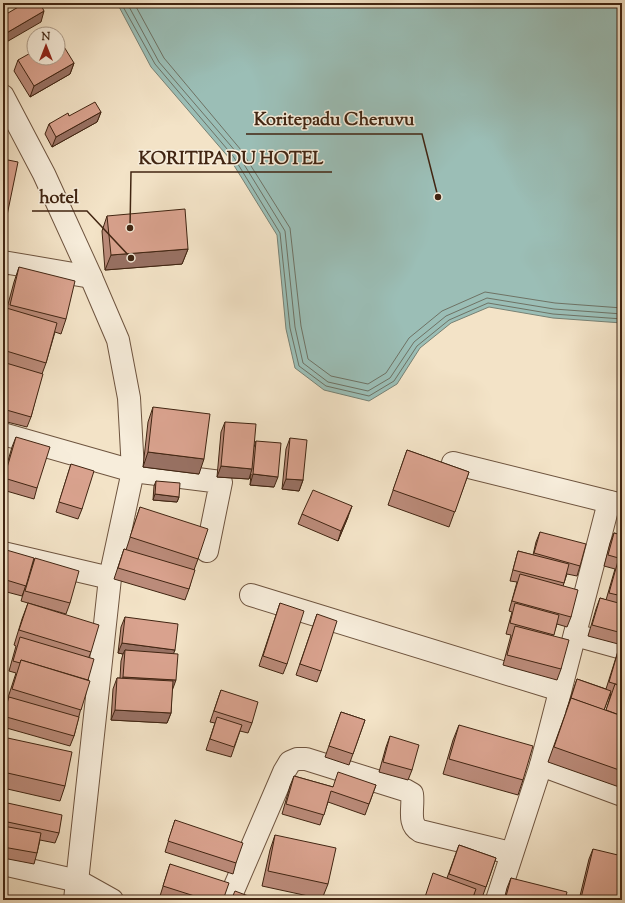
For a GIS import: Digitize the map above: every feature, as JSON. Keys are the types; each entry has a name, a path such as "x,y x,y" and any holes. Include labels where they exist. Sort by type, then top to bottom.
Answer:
{"street":[{"path":"3,96 11,124 44,174 92,277 118,340 129,398 133,471 110,578 76,891"},
{"path":"3,262 92,277"},
{"path":"3,434 133,471 221,482 207,551"},
{"path":"453,463 616,503 575,635 541,765 511,853 497,900"},
{"path":"3,553 110,578"},
{"path":"251,595 560,690"},
{"path":"575,635 622,648"},
{"path":"229,900 284,772 290,762 297,759 306,759 405,790 412,794 411,822 414,828 420,831 511,853"},
{"path":"541,765 622,795"},
{"path":"3,864 76,891 112,900"}],"water":[{"path":"117,3 622,3 622,323 553,318 489,307 451,323 420,348 397,384 369,401 324,390 295,368 286,329 277,235 230,159 151,67"}],"building":[{"path":"25,3 40,3 44,11 3,35 3,16"},
{"path":"66,50 74,63 34,86 18,60 26,56 26,66 66,66"},
{"path":"95,102 101,112 56,137 49,124 68,113 69,116"},
{"path":"3,159 18,162 4,230 3,230"},
{"path":"185,209 188,249 111,255 107,216"},
{"path":"19,267 75,281 66,319 10,305"},
{"path":"3,273 8,274 3,298"},
{"path":"3,307 57,323 46,363 3,350"},
{"path":"6,363 43,374 31,417 3,409 3,375"},
{"path":"153,407 210,414 204,459 148,452"},
{"path":"225,422 256,424 252,469 221,466"},
{"path":"16,437 50,447 37,488 4,478"},
{"path":"290,438 307,440 303,480 286,479"},
{"path":"256,441 281,443 278,477 253,474"},
{"path":"407,450 469,472 455,512 393,490"},
{"path":"71,464 94,471 82,509 59,502"},
{"path":"156,481 180,483 179,497 155,494"},
{"path":"313,490 352,506 341,531 302,514"},
{"path":"140,507 208,529 198,559 130,537"},
{"path":"540,532 586,544 580,566 534,553"},
{"path":"614,533 622,535 622,559 608,555"},
{"path":"3,549 34,558 26,586 3,579"},
{"path":"124,549 195,570 189,589 118,568"},
{"path":"518,551 569,564 564,583 513,570"},
{"path":"35,558 79,571 70,603 25,591"},
{"path":"618,561 622,562 622,596 609,593"},
{"path":"520,574 578,590 571,617 512,601"},
{"path":"600,598 622,604 622,633 592,625"},
{"path":"28,603 99,625 91,652 19,630"},
{"path":"280,603 304,611 287,664 263,656"},
{"path":"515,603 559,615 554,635 510,623"},
{"path":"317,614 337,621 321,671 300,664"},
{"path":"125,617 178,624 175,650 122,643"},
{"path":"515,626 569,640 561,669 507,655"},
{"path":"20,637 94,659 88,680 21,660 20,663 13,661"},
{"path":"619,648 622,649 622,686 609,682"},
{"path":"125,650 178,654 176,680 123,677"},
{"path":"21,660 90,681 81,710 12,689"},
{"path":"117,678 173,681 171,713 115,710"},
{"path":"577,679 611,691 604,710 571,698 570,701"},
{"path":"615,684 622,687 622,716 606,710"},
{"path":"221,690 258,702 252,723 214,711"},
{"path":"9,697 79,717 74,736 3,716"},
{"path":"571,698 622,716 622,771 554,747"},
{"path":"341,712 365,720 353,754 329,746"},
{"path":"217,717 242,725 234,747 210,739"},
{"path":"459,725 533,746 523,780 449,759"},
{"path":"390,736 419,745 412,770 383,762"},
{"path":"3,737 72,752 65,786 3,772"},
{"path":"338,772 376,785 369,804 331,791 324,815 286,804 294,776 333,787"},
{"path":"3,802 62,815 59,833 3,821"},
{"path":"175,820 243,843 236,863 168,841"},
{"path":"3,826 41,833 37,853 3,847"},
{"path":"275,835 336,848 328,884 268,871"},
{"path":"459,845 496,858 486,887 449,874"},
{"path":"593,849 622,856 622,878 617,900 589,900 581,898"},
{"path":"170,864 229,883 223,900 207,900 163,886"},
{"path":"433,873 476,889 472,900 424,900"},
{"path":"511,878 567,892 565,900 505,900"},
{"path":"235,891 259,900 231,900"}],"place":[{"name":"Koritepadu Cheruvu","path":"438,197"},
{"name":"KORITIPADU HOTEL","path":"130,228"},
{"name":"hotel","path":"131,258"}]}
